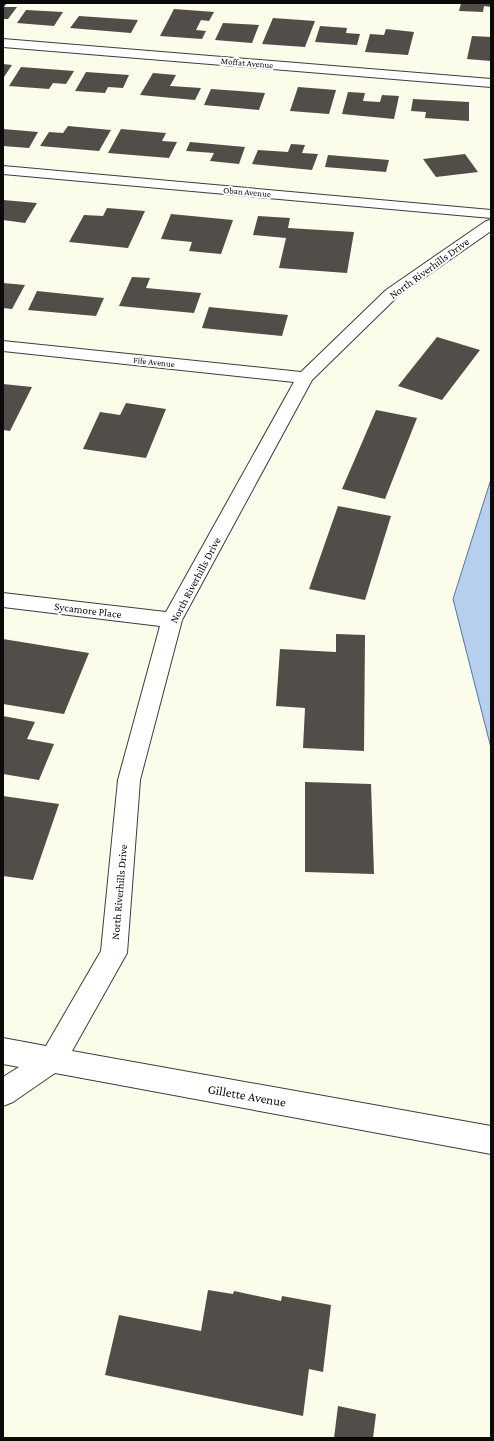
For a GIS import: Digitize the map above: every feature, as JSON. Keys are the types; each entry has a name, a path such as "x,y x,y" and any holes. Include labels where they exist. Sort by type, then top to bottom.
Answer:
{"street":[{"name":"Moffat Avenue","path":"3,43 491,83"},
{"name":"Oban Avenue","path":"3,170 491,214"},
{"name":"North Riverhills Drive","path":"3,1093 53,1059 114,953 129,780 172,620 305,378 392,293 491,224"},
{"name":"Fife Avenue","path":"3,346 305,378"},
{"name":"Sycamore Place","path":"3,600 172,620"},
{"name":"Gillette Avenue","path":"3,1051 491,1140"}],"water":[{"path":"491,479 491,748 453,599"}],"building":[{"path":"3,3 7,3 4,7 17,7 8,19 3,19"},
{"path":"461,3 491,3 491,7 484,6 483,12 459,11"},
{"path":"174,9 214,12 209,21 201,20 196,30 206,31 202,39 160,36"},
{"path":"26,10 63,12 54,26 17,23"},
{"path":"79,16 138,20 131,33 70,28"},
{"path":"273,18 315,21 305,47 262,44"},
{"path":"223,23 259,25 252,43 215,40"},
{"path":"320,26 347,28 346,33 360,34 357,45 315,42"},
{"path":"386,29 414,32 408,55 365,52 370,34 384,35"},
{"path":"472,36 491,37 491,61 467,59"},
{"path":"3,64 12,65 4,77 3,77"},
{"path":"21,67 74,71 66,84 53,83 49,89 9,86"},
{"path":"86,72 129,75 123,88 108,87 105,93 75,91"},
{"path":"153,73 176,75 170,86 201,88 195,100 140,95"},
{"path":"298,87 336,90 329,114 290,111"},
{"path":"211,89 265,93 259,110 204,105"},
{"path":"348,92 365,93 363,101 380,102 382,95 399,96 394,119 342,114"},
{"path":"413,99 469,102 469,121 425,118 426,112 411,111"},
{"path":"68,126 111,130 99,151 40,146 49,132 63,133"},
{"path":"3,129 38,132 29,148 3,146"},
{"path":"121,129 166,133 162,141 177,142 169,158 108,153"},
{"path":"190,142 245,147 239,164 210,161 214,153 186,151"},
{"path":"291,144 305,145 302,153 318,154 312,170 252,164 258,150 288,152"},
{"path":"465,154 478,172 436,177 423,159"},
{"path":"328,155 389,160 386,172 325,167"},
{"path":"3,200 37,203 25,223 3,220"},
{"path":"107,208 145,211 128,248 69,242 84,215 103,216"},
{"path":"171,214 233,220 221,254 189,251 192,242 161,239"},
{"path":"258,216 290,218 288,228 354,232 347,273 279,268 286,238 253,235"},
{"path":"132,277 150,278 146,288 201,293 194,313 119,306"},
{"path":"3,283 25,285 12,309 3,308"},
{"path":"37,291 104,298 96,316 28,310"},
{"path":"209,307 288,315 282,336 202,328"},
{"path":"437,337 480,350 442,400 398,386"},
{"path":"3,384 32,387 10,431 3,430"},
{"path":"126,403 166,409 146,458 83,449 100,412 120,415"},
{"path":"376,410 417,418 385,499 342,489"},
{"path":"338,506 391,516 365,600 309,589"},
{"path":"336,634 365,635 364,751 303,748 305,708 276,706 280,649 336,652"},
{"path":"3,639 89,653 64,714 3,704"},
{"path":"3,716 35,722 27,739 54,744 39,780 3,774"},
{"path":"305,782 371,784 374,874 305,872"},
{"path":"3,796 59,804 33,880 3,876"},
{"path":"208,1290 233,1294 234,1291 281,1301 282,1296 331,1305 323,1372 309,1369 303,1416 105,1375 119,1315 201,1331"},
{"path":"338,1406 376,1414 373,1438 334,1438"}]}
